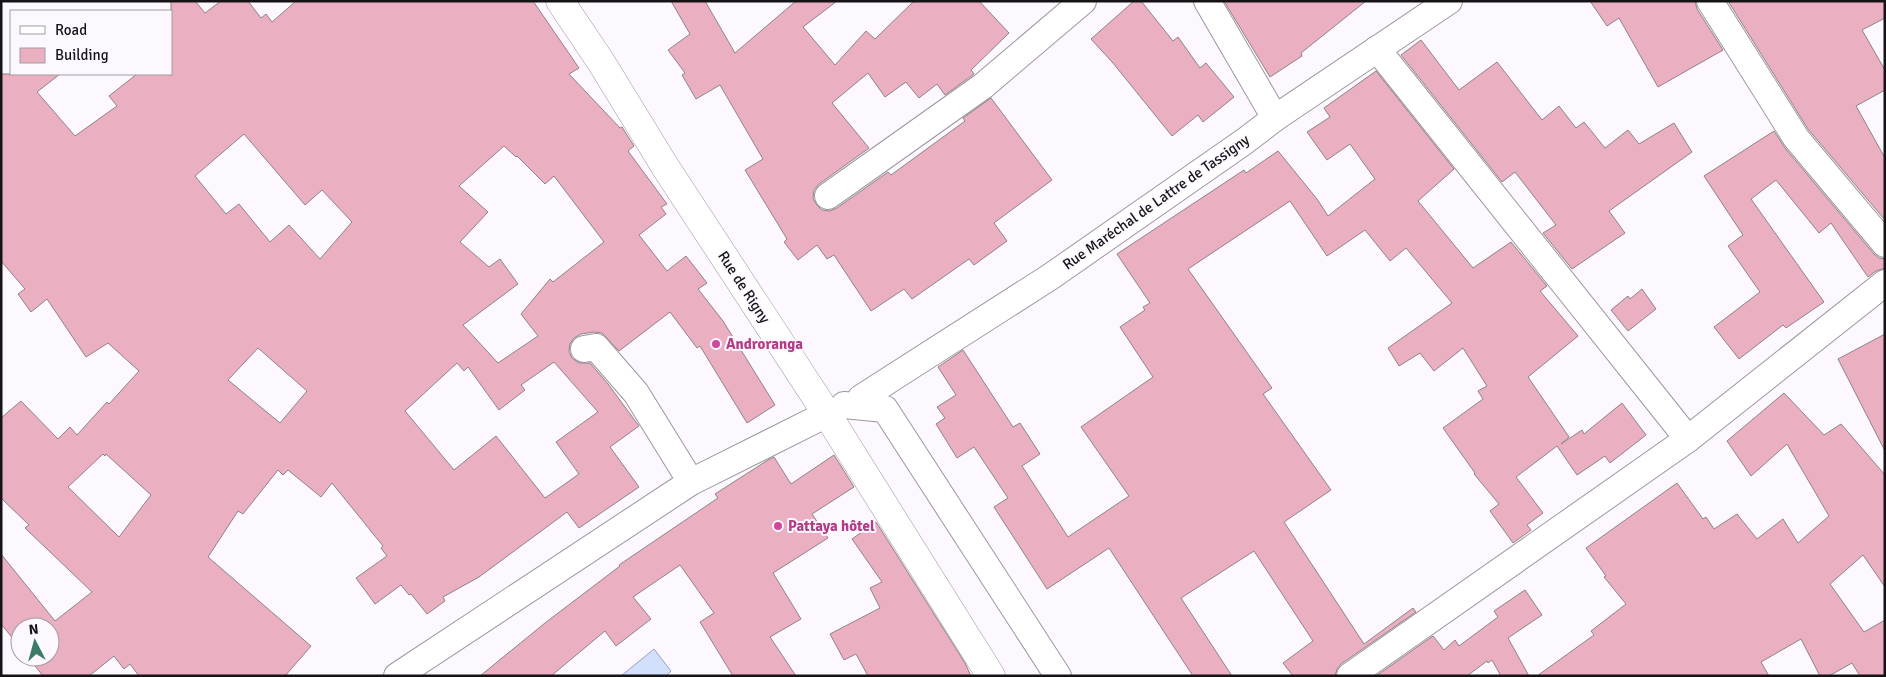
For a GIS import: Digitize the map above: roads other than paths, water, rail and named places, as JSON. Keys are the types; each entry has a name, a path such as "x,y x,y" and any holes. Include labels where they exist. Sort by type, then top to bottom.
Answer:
{"main road":[{"name":"Rue de Rigny","path":"560,1 601,62 666,168 843,406 991,676"}],"street":[{"path":"828,196 983,86 1083,1"},
{"path":"1207,1 1275,118"},
{"name":"Rue Maréchal de Lattre de Tassigny","path":"396,676 691,482 843,406 1050,277 1275,118 1449,1"},
{"path":"1710,1 1796,138 1885,244"},
{"path":"1377,49 1688,440"},
{"path":"1350,676 1688,440 1885,283"},
{"path":"584,349 596,347 636,393 691,482"},
{"path":"843,406 885,409 1058,676"}],"water":[{"path":"654,649 671,671 666,676 621,676"}],"place":[{"name":"Androranga","path":"716,344"},
{"name":"Pattaya hôtel","path":"778,526"}]}
